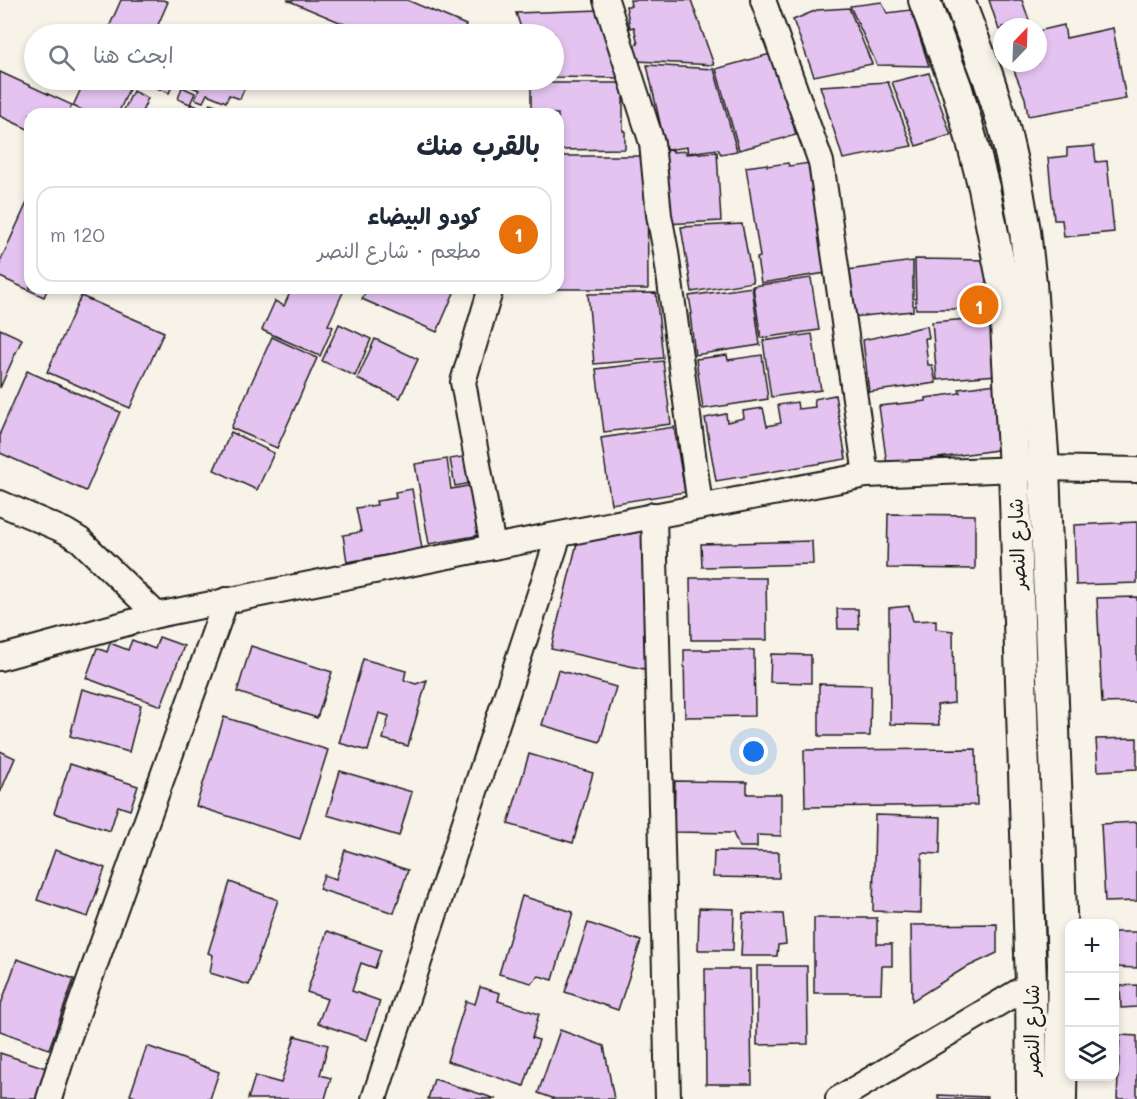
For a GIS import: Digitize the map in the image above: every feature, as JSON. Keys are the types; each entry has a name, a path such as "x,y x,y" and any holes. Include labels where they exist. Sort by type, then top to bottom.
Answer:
{"street":[{"path":"606,0 652,143 659,215 668,264 700,506"},
{"path":"763,0 821,162 866,475"},
{"name":"شارع النصر","path":"924,0 957,89 984,188 1004,289 1014,470 1031,984 1032,1099"},
{"name":"شارع النصر","path":"959,0 971,27 1004,127 1025,231 1031,283 1044,468 1063,964 1061,1099"},
{"path":"488,294 463,382 493,547"},
{"path":"0,658 157,615 226,600 866,475 1044,468 1137,470"},
{"path":"0,503 73,535 157,615"},
{"path":"654,515 668,1099"},
{"path":"374,1099 559,535"},
{"path":"49,1099 66,1045 226,600"},
{"path":"838,1099 1031,984"}],"building":[{"path":"121,0 168,2 158,24 110,24"},
{"path":"287,0 407,0 464,24 344,24"},
{"path":"630,0 691,0 714,65 637,61 634,45 638,44 634,27 630,28 626,6 631,6"},
{"path":"989,0 1022,0 1028,18 995,18"},
{"path":"882,2 887,13 911,10 929,66 877,65 850,6"},
{"path":"849,8 872,64 814,76 793,20 817,10"},
{"path":"600,10 620,78 564,77 564,24 520,24 516,13"},
{"path":"1064,25 1066,38 1113,28 1126,99 1028,116 1025,98 1015,72 1047,72 1047,29"},
{"path":"774,53 796,135 739,150 716,69"},
{"path":"647,65 714,69 737,151 721,154 718,149 688,153 687,147 666,150"},
{"path":"0,72 24,83 24,90 39,90 72,105 71,108 24,108 24,127 0,116"},
{"path":"929,73 951,135 916,146 892,82"},
{"path":"888,82 912,146 843,159 820,86"},
{"path":"564,83 625,83 623,131 625,131 625,149 564,150 564,108 531,108 531,90 564,90"},
{"path":"80,90 129,90 121,108 78,108 73,106"},
{"path":"181,90 195,93 190,104 178,99"},
{"path":"199,90 244,90 240,99 229,95 226,102 207,94 203,102 195,99"},
{"path":"133,91 148,98 144,108 125,108"},
{"path":"210,103 223,108 208,108"},
{"path":"1094,146 1096,162 1107,161 1114,232 1064,237 1062,220 1054,220 1048,158 1067,156 1067,148"},
{"path":"673,150 673,152 686,151 686,154 717,152 721,221 665,224 658,151"},
{"path":"564,156 647,156 648,289 564,289"},
{"path":"788,163 789,166 810,163 826,273 761,283 757,258 760,257 746,167"},
{"path":"24,209 24,288 0,277 0,262"},
{"path":"742,224 753,282 692,292 681,227"},
{"path":"915,259 991,260 994,309 916,309"},
{"path":"913,261 913,311 852,317 848,270"},
{"path":"811,278 819,330 761,338 753,286"},
{"path":"752,287 760,345 695,355 689,296"},
{"path":"656,293 663,358 594,364 588,294"},
{"path":"289,294 342,294 328,325 333,327 320,356 262,330 275,301 284,306"},
{"path":"364,294 453,294 437,332 362,299"},
{"path":"81,296 164,332 130,408 47,372"},
{"path":"992,317 997,375 937,380 932,322"},
{"path":"339,324 371,339 355,376 322,361"},
{"path":"927,326 929,338 925,338 928,365 932,365 936,383 869,392 863,340"},
{"path":"0,329 22,339 0,388"},
{"path":"812,334 821,390 771,397 763,341"},
{"path":"272,337 317,358 277,448 231,428"},
{"path":"375,339 418,359 400,398 357,379"},
{"path":"727,355 728,360 762,355 768,399 703,409 696,359"},
{"path":"663,361 671,424 604,432 596,369"},
{"path":"27,371 120,412 86,491 0,453 0,433"},
{"path":"1003,383 1010,433 997,450 887,465 879,406 926,401 926,398 960,393 959,389"},
{"path":"835,395 846,459 716,481 705,418 726,414 727,422 744,418 743,411 763,408 767,426 781,423 778,405 797,402 798,409 815,407 814,399"},
{"path":"674,427 685,492 611,504 601,438"},
{"path":"231,432 274,453 257,490 214,470"},
{"path":"468,456 472,483 455,486 450,459"},
{"path":"447,459 451,489 473,485 481,535 429,544 415,464"},
{"path":"412,489 422,549 347,562 343,535 361,532 356,508 377,505 376,501 396,498 395,492"},
{"path":"888,514 975,515 975,569 887,568"},
{"path":"1137,522 1137,583 1076,585 1074,525"},
{"path":"646,531 653,671 551,649 577,543"},
{"path":"812,541 813,564 702,567 701,544"},
{"path":"690,578 766,578 767,640 691,640"},
{"path":"1137,597 1137,702 1102,703 1097,598"},
{"path":"909,606 913,621 936,620 936,629 953,631 954,703 937,705 939,725 890,724 889,608"},
{"path":"837,609 858,609 859,629 838,629"},
{"path":"159,637 184,646 161,706 86,678 97,648 107,652 110,643 128,650 132,640 155,649"},
{"path":"251,646 332,672 317,718 237,692"},
{"path":"684,650 754,650 755,716 685,717"},
{"path":"771,654 811,655 811,683 770,682"},
{"path":"363,659 406,671 404,680 416,684 427,680 408,746 383,739 389,716 379,713 368,751 339,743"},
{"path":"558,670 616,687 600,742 542,725"},
{"path":"819,684 871,685 870,736 819,736"},
{"path":"82,689 141,705 129,752 70,736"},
{"path":"224,717 328,750 300,839 196,806"},
{"path":"1137,738 1137,769 1098,771 1096,739"},
{"path":"976,749 977,805 805,807 804,750"},
{"path":"0,751 15,758 0,793"},
{"path":"529,754 593,773 573,843 508,824"},
{"path":"70,764 138,786 130,810 118,806 110,831 54,813"},
{"path":"340,771 412,792 399,836 327,815"},
{"path":"675,781 747,782 747,794 781,794 781,836 757,835 757,847 739,847 733,833 674,832"},
{"path":"875,815 941,817 940,854 922,853 921,913 873,911"},
{"path":"1137,822 1137,901 1105,902 1101,824"},
{"path":"55,850 105,868 88,917 37,900"},
{"path":"345,850 408,870 394,913 319,889 324,875 336,879"},
{"path":"714,851 779,852 779,878 713,877"},
{"path":"230,882 278,900 249,985 210,973 213,955 208,953"},
{"path":"522,896 573,912 553,980 539,976 531,983 499,974"},
{"path":"699,908 734,909 733,950 698,950"},
{"path":"743,913 783,914 786,944 778,945 777,956 741,956"},
{"path":"814,918 877,918 877,944 892,944 892,966 882,966 881,993 814,993"},
{"path":"588,923 641,941 618,1010 565,992"},
{"path":"997,924 997,953 963,969 912,1001 911,925"},
{"path":"327,931 381,950 375,968 361,963 352,991 380,1001 367,1040 318,1023 327,999 307,992"},
{"path":"1119,932 1137,932 1137,968 1119,967"},
{"path":"17,959 74,979 49,1049 0,1031 0,1007"},
{"path":"757,966 807,966 808,1044 757,1045"},
{"path":"705,969 750,969 752,1084 706,1084"},
{"path":"1137,985 1137,1007 1121,1008 1120,986"},
{"path":"480,987 500,993 498,1001 539,1014 532,1038 539,1040 524,1086 447,1061 466,1001 475,1004"},
{"path":"560,1030 604,1046 614,1099 555,1099 538,1093"},
{"path":"1120,1035 1137,1036 1137,1099 1117,1099"},
{"path":"295,1036 328,1045 320,1075 331,1078 325,1099 248,1099 255,1076 281,1083"},
{"path":"147,1046 219,1072 210,1099 140,1099 130,1095"},
{"path":"0,1053 49,1069 40,1099 0,1099"},
{"path":"434,1079 496,1099 428,1099"},
{"path":"938,1095 987,1097 987,1099 938,1099"}],"place":[{"name":"كودو البيضاء","path":"979,305"}]}
